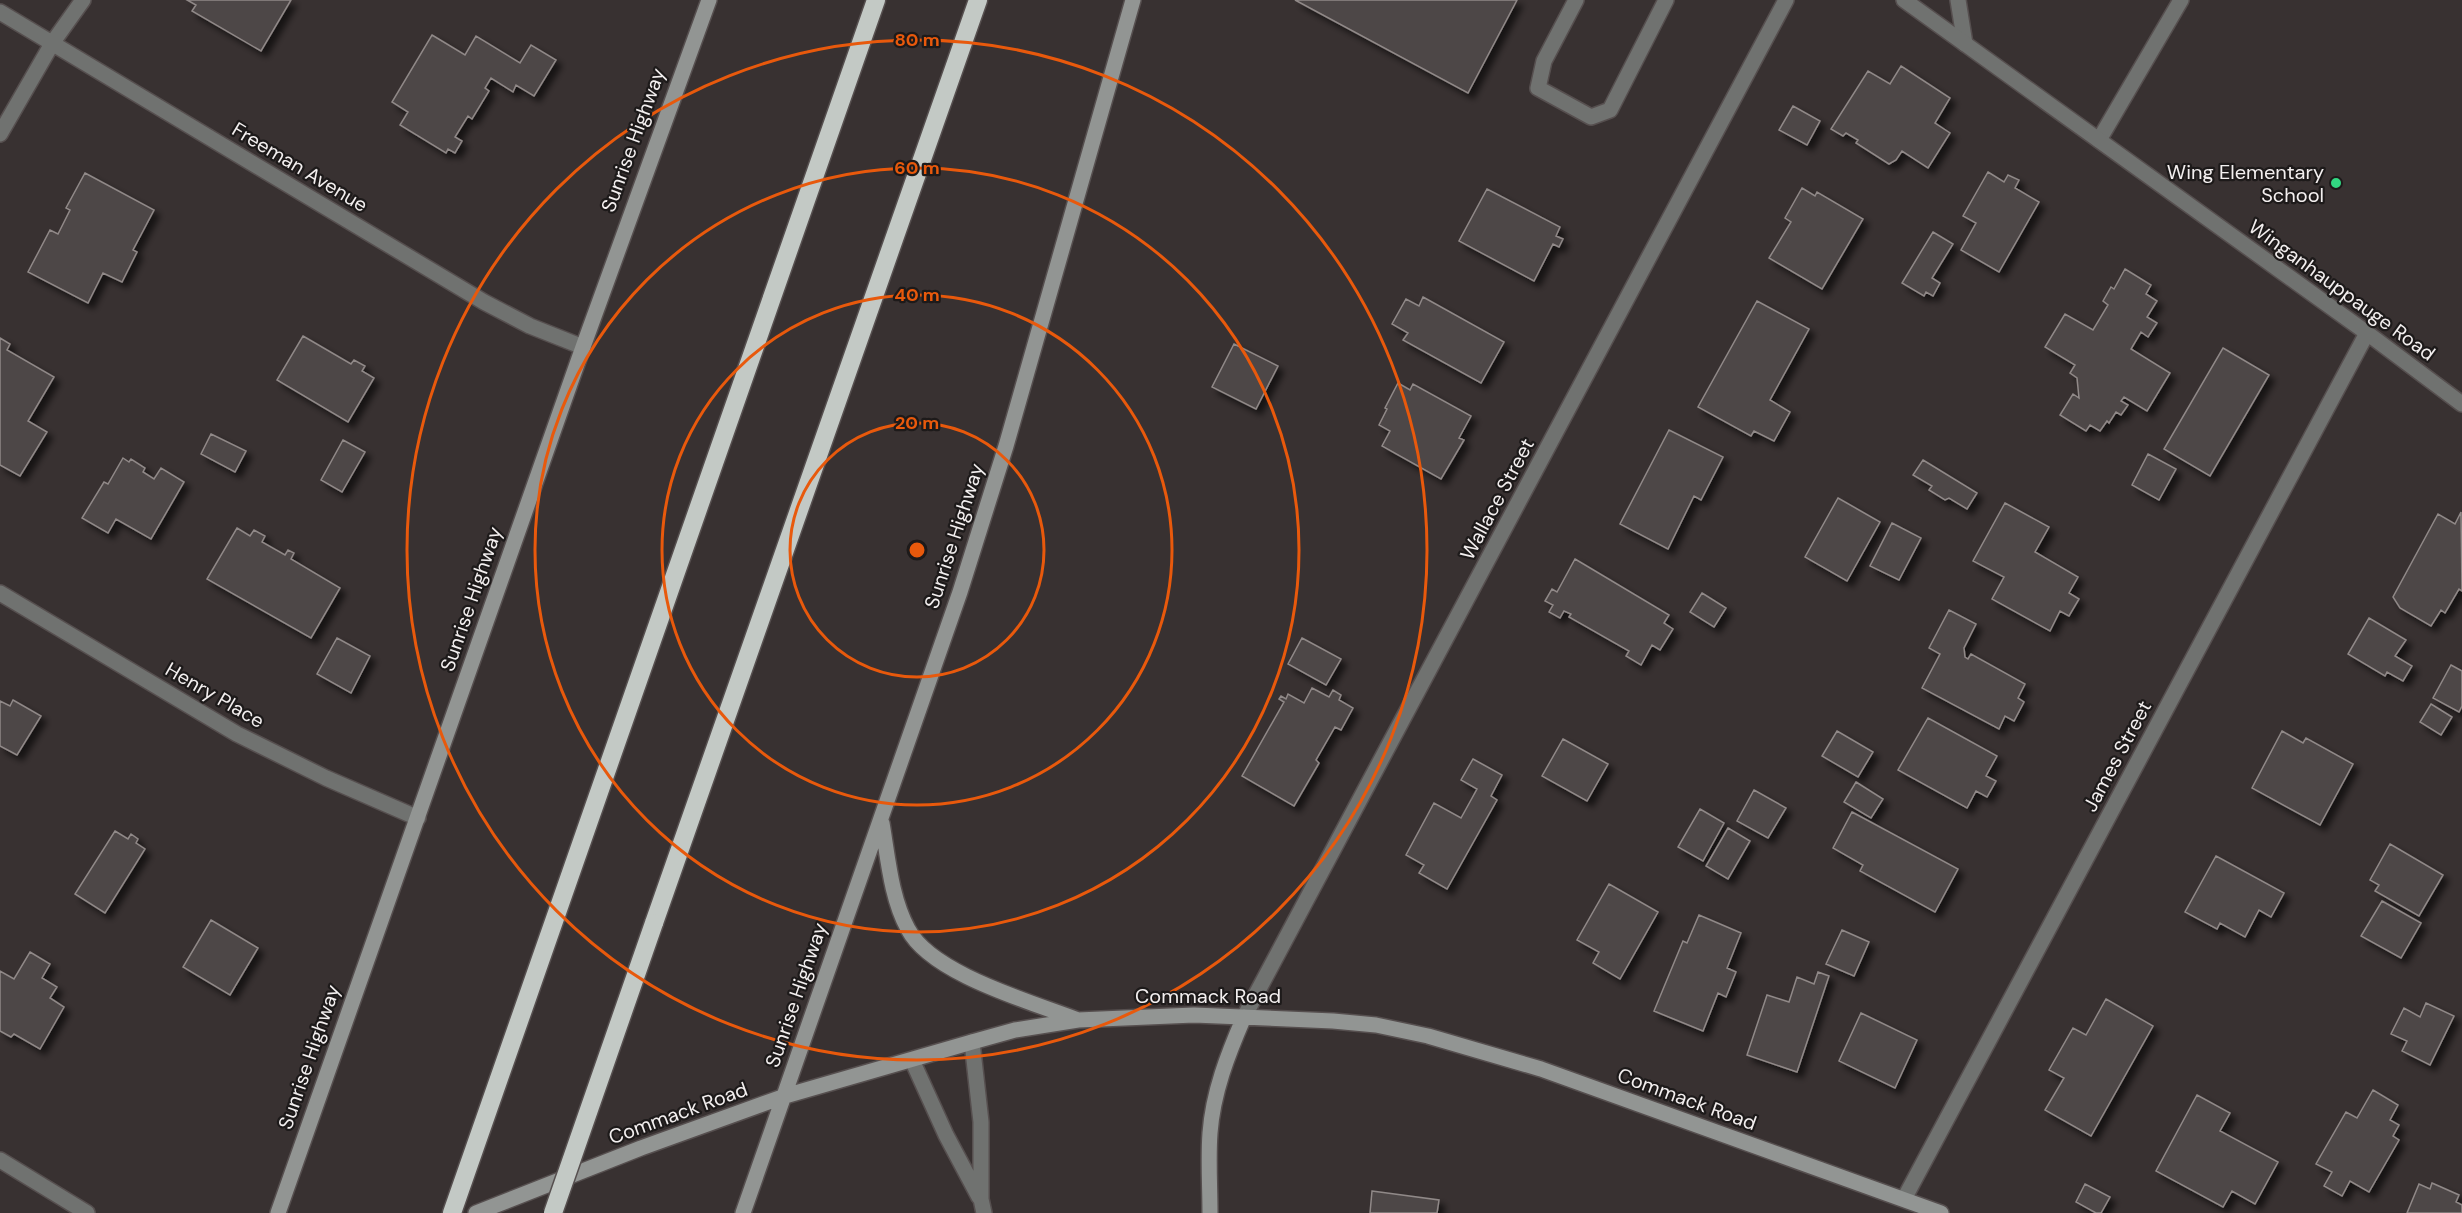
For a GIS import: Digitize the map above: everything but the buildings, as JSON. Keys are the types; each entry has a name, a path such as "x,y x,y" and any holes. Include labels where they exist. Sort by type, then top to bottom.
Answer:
{"highway":[{"path":"452,1213 876,0"},
{"path":"553,1213 978,0"}],"main road":[{"name":"Sunrise Highway","path":"278,1213 583,347 709,0"},
{"name":"Sunrise Highway","path":"743,1213 939,656 1006,446 1133,0"},
{"path":"882,820 897,899 913,937 930,954 956,971 1078,1020"},
{"name":"Commack Road","path":"476,1213 641,1148 784,1096 1015,1030 1078,1020 1194,1015 1298,1018 1376,1025 1448,1041 1541,1069 1941,1213"},
{"path":"1210,1213 1210,1134 1214,1104 1221,1075 1244,1017"}],"street":[{"path":"0,134 54,42 83,0"},
{"path":"1576,0 1544,61 1538,88 1591,117 1610,110 1666,0"},
{"name":"Wallace Street","path":"1244,1017 1786,0"},
{"name":"Winganhauppauge Road","path":"1904,0 2462,404"},
{"path":"1958,0 1965,44"},
{"path":"2099,140 2181,0"},
{"name":"Freeman Avenue","path":"0,12 54,42 457,287 513,318 583,347"},
{"name":"James Street","path":"1904,1199 2367,333"},
{"name":"Henry Place","path":"0,593 237,734 336,783 418,818"},
{"path":"972,1042 981,1122 982,1206"},
{"path":"912,1060 982,1206"},
{"path":"0,1160 87,1213"}],"place":[{"name":"Wing Elementary School","path":"2336,183"}]}
